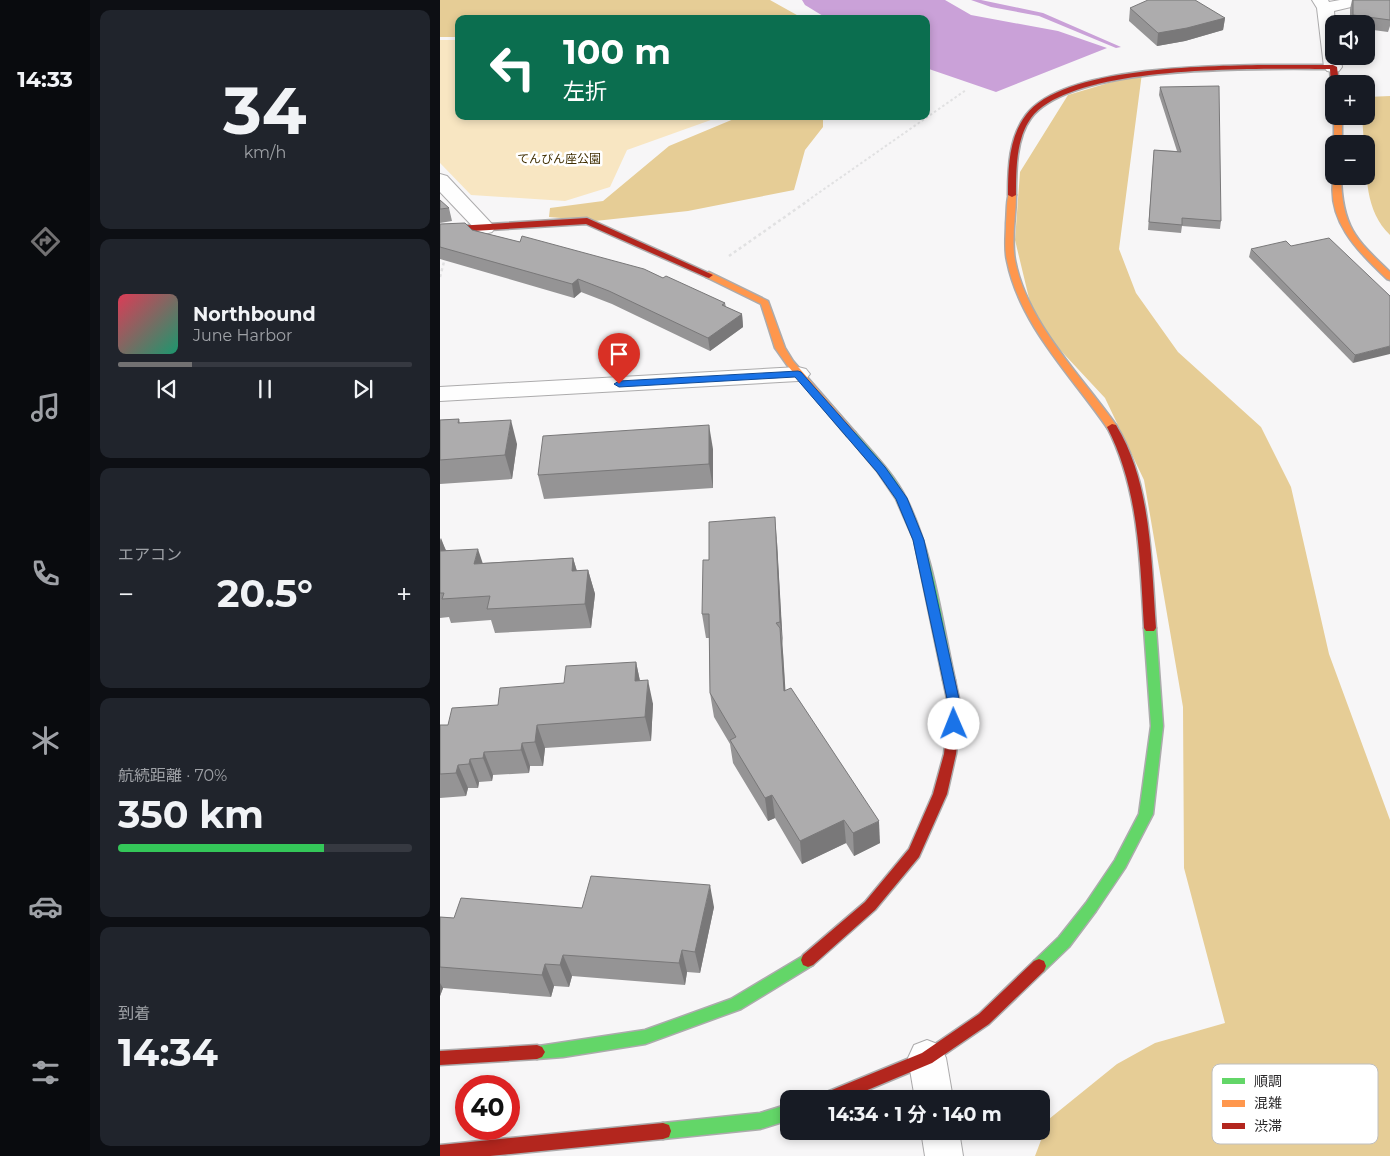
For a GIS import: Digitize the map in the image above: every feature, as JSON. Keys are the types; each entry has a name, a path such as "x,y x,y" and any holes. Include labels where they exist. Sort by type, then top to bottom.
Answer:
{"street":[{"path":"1334,75 1323,4 1362,0"},
{"path":"849,1090 927,1058 991,1012 1064,942 1120,864 1146,814 1157,726 1146,562 1134,482 1118,437 1093,398 1051,345 1023,299 1011,260 1012,172 1019,136 1029,115 1043,103 1064,92 1111,78 1149,72 1204,69 1325,76"},
{"path":"440,180 485,228"},
{"path":"1336,185 1335,195 1338,217 1350,237 1390,277"},
{"path":"440,230 587,221 705,273 765,303 780,348 798,374 881,469 901,498 919,540 955,708 950,754 940,794 914,853 870,906 815,956 736,1004 645,1037 564,1050 440,1058"},
{"path":"440,394 798,374"},
{"path":"927,1058 932,1090"},
{"path":"440,1154 760,1121 780,1115"},
{"path":"941,1140 944,1156"}],"path":[{"path":"930,115 966,90"},
{"path":"705,273 923,120"}],"green space":[{"name":"てんびん座公園","path":"440,40 455,40 455,120 711,120 627,150 610,187 565,201 471,195 440,163"}],"shaded area":[{"path":"440,0 770,0 797,15 455,15 455,37 440,37"},
{"path":"802,0 945,0 971,15 1058,31 1107,48 996,92 930,69 930,15 821,15 805,5"},
{"path":"1142,73 1119,249 1136,293 1178,352 1261,427 1291,487 1329,654 1390,820 1390,1156 1035,1156 1041,1140 1050,1140 1050,1118 1117,1064 1155,1043 1225,1023 1184,868 1183,707 1144,480 1105,398 1035,323 1015,240 1020,172 1068,95"},
{"path":"1390,96 1390,235 1382,225 1371,204 1368,185 1375,185 1375,135 1363,135 1363,125 1375,125 1375,97"},
{"path":"731,120 823,120 823,127 805,150 794,190 688,211 595,221 549,217 550,208 603,201 669,146"}],"building":[{"path":"1148,0 1195,0 1225,18 1158,33 1130,8"},
{"path":"1353,0 1390,0 1390,20 1375,18 1375,15 1353,15"},
{"path":"1219,86 1221,221 1182,218 1182,225 1149,222 1154,150 1181,152 1160,87"},
{"path":"440,200 449,208 440,209"},
{"path":"465,223 472,230 520,242 522,236 644,269 663,278 666,276 725,303 722,305 742,314 708,338 609,291 578,279 572,284 440,247 440,224"},
{"path":"1329,238 1390,296 1390,346 1355,355 1251,249 1286,241 1291,246"},
{"path":"459,419 458,423 511,420 505,455 440,460 440,420"},
{"path":"709,425 709,464 538,475 543,436"},
{"path":"775,517 780,622 776,623 780,628 784,691 791,688 879,821 853,833 844,820 800,841 772,795 765,798 730,740 736,737 710,693 709,614 702,614 703,560 709,560 709,522"},
{"path":"478,549 474,564 573,558 572,571 588,570 585,604 487,609 490,596 442,599 444,593 440,593 440,551"},
{"path":"636,662 635,681 648,680 645,717 537,725 535,742 522,743 521,750 484,752 483,758 470,759 469,764 458,765 456,773 440,774 440,725 448,725 452,708 498,705 500,688 564,683 566,666"},
{"path":"591,876 710,885 695,952 682,950 679,963 563,955 560,965 545,964 542,975 440,967 440,917 454,918 461,898 582,908"}],"waterway":[{"path":"974,0 1041,14 1118,47"}],"traffic: fast":[{"path":"851,434 881,469 901,498 919,540 949,680"},
{"path":"1039,966 1064,942 1091,907 1120,864 1146,814 1157,726 1150,628"},
{"path":"537,1052 563,1050 645,1037 736,1004 808,960"},
{"path":"663,1131 760,1121 780,1115"}],"traffic: slow":[{"path":"1338,125 1338,135"},
{"path":"1337,185 1339,210 1349,234 1390,277"},
{"path":"1012,195 1010,253 1017,282 1026,304 1053,347 1112,427"},
{"path":"709,275 765,303 780,348 790,363 851,434"}],"traffic: jam":[{"path":"1012,195 1013,164 1017,142 1020,131 1030,114 1053,97 1087,84 1128,76 1218,68 1333,67 1334,75"},
{"path":"440,230 587,221 709,275"},
{"path":"1112,427 1123,448 1137,497 1145,552 1150,628"},
{"path":"808,960 870,906 914,853 940,794 950,754 955,708 949,680"},
{"path":"849,1090 927,1058 984,1019 1039,966"},
{"path":"440,1058 537,1052"},
{"path":"440,1153 663,1131"}],"route":[{"path":"619,384 798,374 881,469 901,498 919,540 955,708 954,724"}]}
